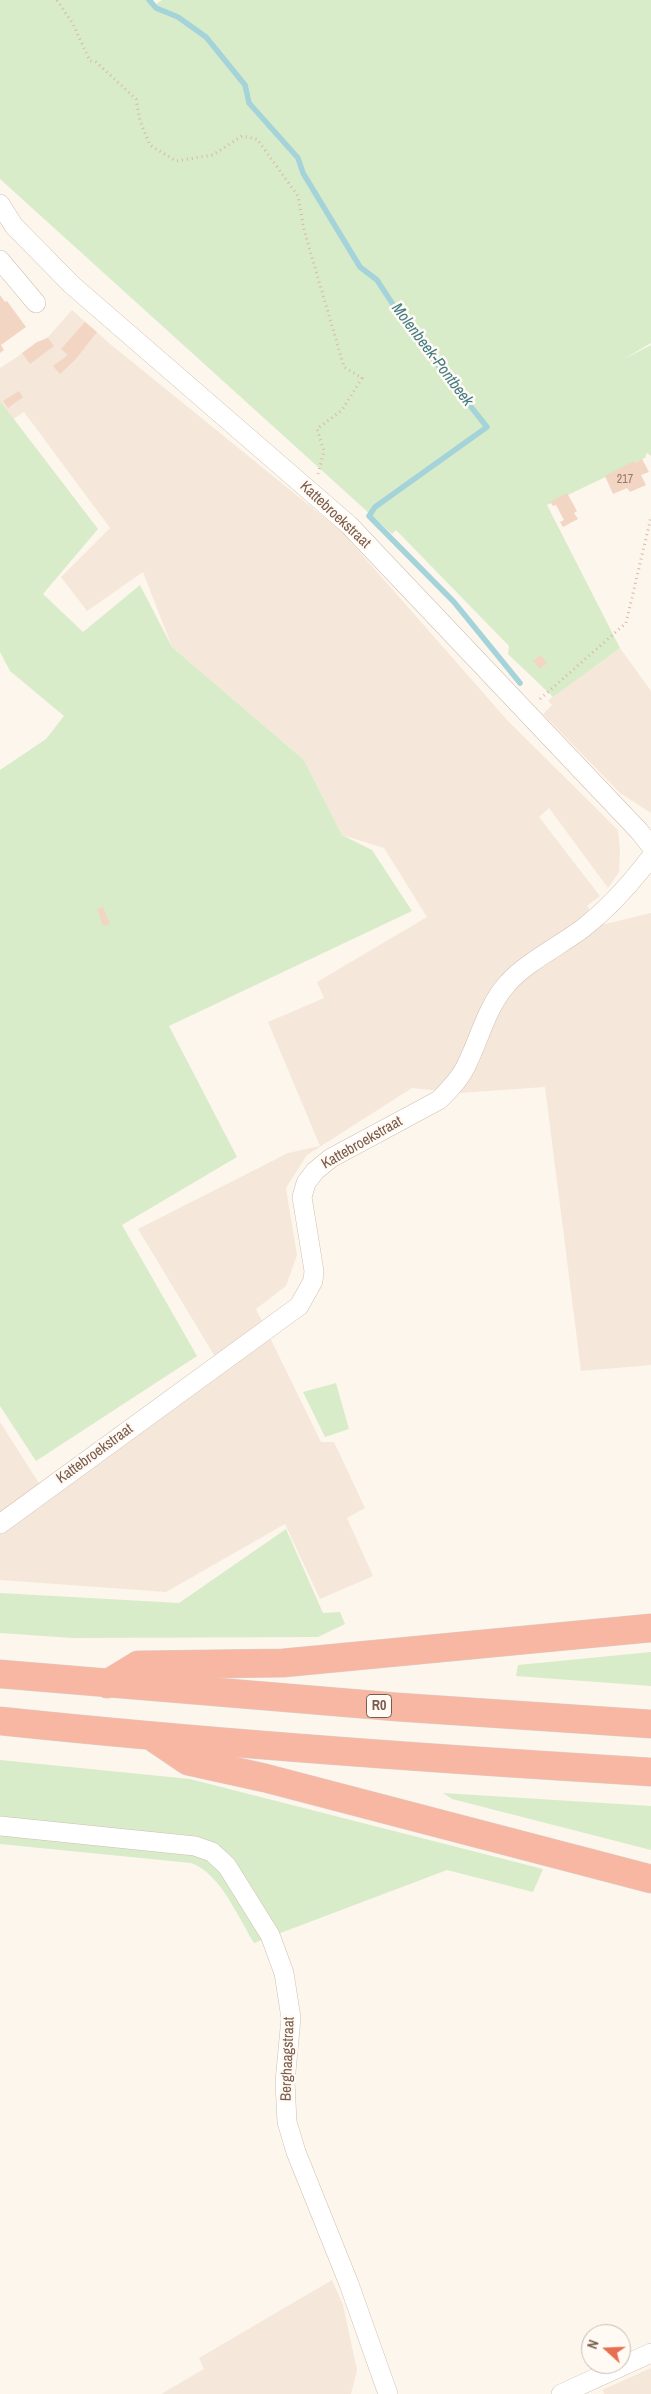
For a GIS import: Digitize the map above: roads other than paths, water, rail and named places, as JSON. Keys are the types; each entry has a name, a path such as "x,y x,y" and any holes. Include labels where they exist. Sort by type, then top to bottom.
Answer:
{"highway":[{"path":"107,1684 138,1665 283,1663 651,1628"},
{"name":"R0","path":"0,1674 397,1707 651,1724"},
{"path":"0,1721 154,1738 394,1756 651,1772"},
{"path":"154,1738 188,1761 274,1780 651,1878"}],"street":[{"name":"Kattebroekstraat","path":"0,204 14,226 72,285 349,525 640,831 651,846"},
{"path":"0,260 36,303"},
{"name":"Kattebroekstraat","path":"0,1524 299,1306 313,1281 314,1261 303,1212 302,1197 306,1183 315,1170 331,1158 439,1100 452,1087 465,1069 485,1018 497,995 510,981 584,927 635,878 651,857"},
{"name":"Berghaagstraat","path":"0,1826 194,1846 212,1852 227,1866 270,1935 284,1974 291,2018 285,2082 287,2122 296,2152 349,2284 388,2394"},
{"path":"561,2394 651,2353"}],"waterway":[{"name":"Molenbeek-Pontbeek","path":"149,0 156,8 178,17 206,37 245,85 249,103 298,158 303,173 360,267 377,280 407,326 487,427 375,507 369,516 454,602 520,683"}]}
